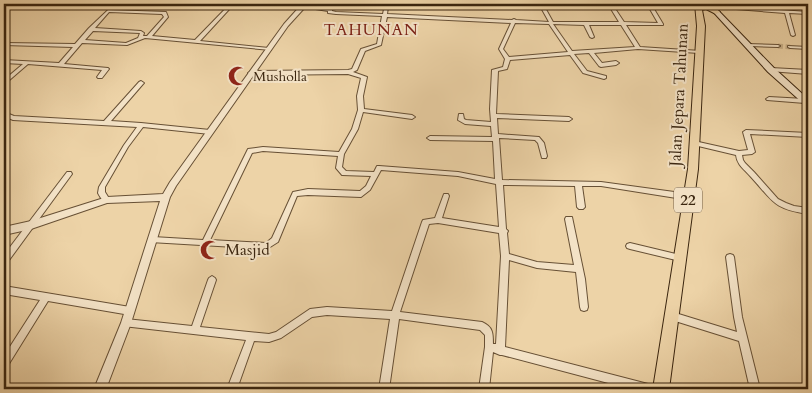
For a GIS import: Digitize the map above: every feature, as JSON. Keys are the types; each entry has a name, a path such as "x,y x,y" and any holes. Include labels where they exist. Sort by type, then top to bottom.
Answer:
{"highway":[{"path":"698,7 712,7"},
{"name":"Jalan Jepara Tahunan","path":"661,389 689,197 700,52 701,26 698,7"}],"main road":[{"path":"712,7 771,70 807,102"}],"street":[{"path":"196,42 232,4"},
{"path":"251,73 348,72 354,70 362,50 378,47 383,32 386,6 378,4"},
{"path":"541,4 551,23 586,72 604,77"},
{"path":"565,4 574,4"},
{"path":"610,4 638,48"},
{"path":"100,389 126,323 166,197 182,170 251,73 286,25 304,5 336,13 384,17 514,20 551,23 661,24 650,4"},
{"path":"712,7 808,13"},
{"path":"60,65 110,11 164,13 166,17 162,24 148,38"},
{"path":"787,12 793,35"},
{"path":"500,351 505,256 494,116 495,70 507,67 508,59 501,50 514,20"},
{"path":"586,23 592,37"},
{"path":"92,30 141,32 140,38"},
{"path":"4,44 126,44 140,38 148,38 269,49"},
{"path":"749,45 778,46"},
{"path":"790,47 808,48"},
{"path":"508,59 638,48 700,52"},
{"path":"590,51 601,65 616,63"},
{"path":"4,61 106,69 100,77"},
{"path":"4,82 28,62"},
{"path":"771,70 808,72"},
{"path":"348,72 364,77 360,96 361,110 355,129 341,154 340,171 374,174"},
{"path":"106,123 141,83"},
{"path":"769,99 807,102"},
{"path":"361,110 412,117"},
{"path":"4,114 13,118 141,125 210,132"},
{"path":"461,115 461,120 465,122 495,124"},
{"path":"494,116 569,119"},
{"path":"107,200 101,193 102,187 126,146 141,125"},
{"path":"694,143 740,153 752,152 746,132 808,136"},
{"path":"430,138 537,138 541,143 544,156"},
{"path":"205,243 250,151 263,149 341,154"},
{"path":"740,153 740,160 743,165 751,172 762,188 783,206 808,211"},
{"path":"153,240 260,246 271,244 275,240 295,194 308,192 360,194 368,188 379,168 458,174 500,182 601,184 689,197"},
{"path":"4,261 69,174"},
{"path":"578,184 581,207"},
{"path":"438,220 446,196"},
{"path":"4,231 32,225 107,200 166,197"},
{"path":"569,219 584,307"},
{"path":"384,389 395,315 424,225 430,220 438,220 504,231"},
{"path":"630,246 680,258"},
{"path":"505,256 537,264 579,269"},
{"path":"730,256 742,338 758,389"},
{"path":"195,330 212,280"},
{"path":"4,290 130,311"},
{"path":"4,364 46,297"},
{"path":"126,323 251,337 274,337 310,313 316,312 395,315 485,327 489,333 489,347 484,389"},
{"path":"672,316 742,338"},
{"path":"232,389 251,337"},
{"path":"489,347 648,389"}],"tunnel":[{"path":"778,46 790,47"}],"place":[{"name":"Musholla","path":"238,76"},
{"name":"Masjid","path":"210,250"}],"district":[{"name":"TAHUNAN","path":"371,30"}]}
